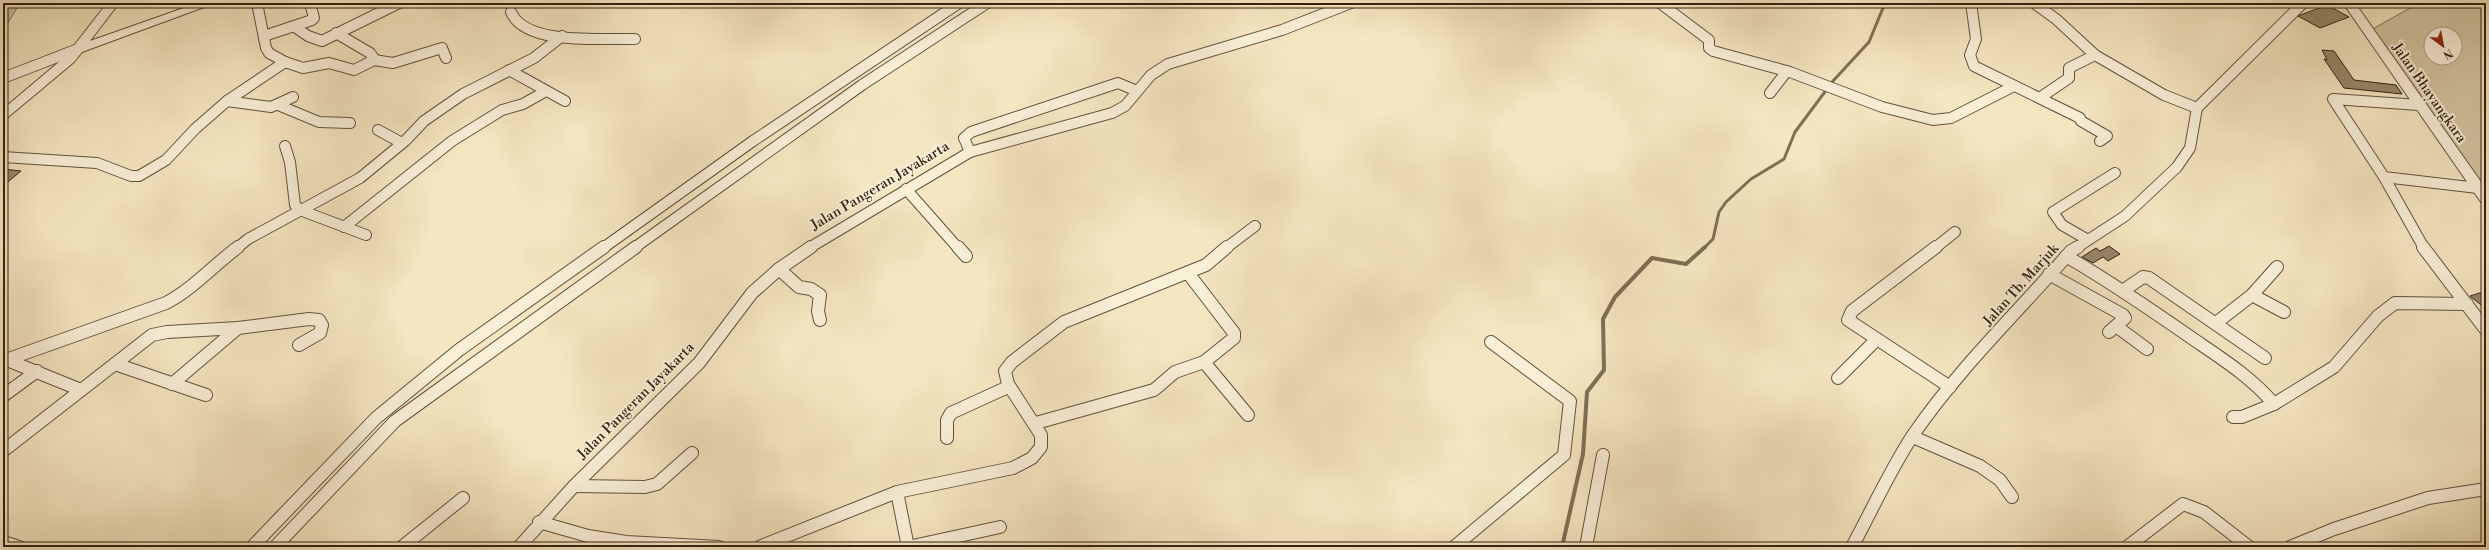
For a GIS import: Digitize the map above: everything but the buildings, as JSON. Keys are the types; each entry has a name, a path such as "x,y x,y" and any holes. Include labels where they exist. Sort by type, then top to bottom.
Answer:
{"street":[{"path":"3,115 40,85 78,50 113,3"},
{"path":"3,78 209,3"},
{"path":"257,3 269,54 285,62 306,69 329,63 354,70 375,60 393,63 442,48 446,58"},
{"path":"264,36 296,27 314,18 310,3"},
{"path":"296,27 320,41 399,3"},
{"path":"252,547 376,418 460,350 753,141 959,3"},
{"path":"275,547 395,422 632,247 859,87 987,3"},
{"name":"Jalan Pangeran Jayakarta","path":"519,547 539,522 574,486 699,363 752,293 779,269 816,242 970,152 1112,113 1125,106 1151,75 1168,64 1282,30 1351,3"},
{"path":"1660,3 1708,39 1709,48 1713,51 1787,71 1882,107 1933,120 1945,120 2014,86"},
{"path":"1971,3 1976,39 1970,55 1971,62 1979,69 2041,97 2106,134 2107,137 2100,141"},
{"path":"2034,3 2056,19 2095,56 2165,96 2197,108 2303,3"},
{"name":"Jalan Bhayangkara","path":"2349,3 2486,199"},
{"path":"511,12 517,24 536,32 562,36 635,39"},
{"path":"336,33 370,53 375,60"},
{"path":"5,361 176,298 235,248 300,210 360,178 402,143 424,121 463,94 534,58 562,36"},
{"path":"2041,97 2069,78 2070,68 2073,65 2095,56"},
{"path":"3,157 82,161 97,164 134,176 139,176 166,160 195,129 227,101 285,62"},
{"path":"509,70 565,101"},
{"path":"1770,92 1787,71"},
{"path":"839,83 859,87"},
{"path":"970,152 964,138 971,132 1118,83 1137,91"},
{"path":"344,227 452,141 502,110 523,104 546,90"},
{"path":"227,101 271,107 293,97"},
{"path":"2419,105 2333,99 2384,177 2422,245 2484,324"},
{"path":"278,105 319,122 350,123"},
{"name":"Jalan Tb. Marjuk","path":"1852,547 1912,437 1950,387 1973,358 2026,303 2049,274 2066,256 2125,216 2187,156 2190,148 2197,108"},
{"path":"378,130 402,143"},
{"path":"285,146 290,162 295,205 300,210 366,235"},
{"path":"2088,240 2062,225 2055,218 2053,212 2115,173"},
{"path":"2384,177 2478,188"},
{"path":"906,189 966,256"},
{"path":"759,547 897,492 1013,468 1026,463 1034,456 1040,443 1036,423 1008,387 1005,371 1012,362 1064,322 1206,265 1239,236 1255,226"},
{"path":"1950,387 1876,340 1848,320 1849,315 1955,232"},
{"path":"2066,256 2124,290 2224,361 2264,392 2274,404"},
{"path":"2216,323 2252,295 2277,268"},
{"path":"779,269 799,286 815,290 820,295 818,312 820,320"},
{"path":"1036,423 1154,390 1175,372 1204,362 1227,346 1234,338 1234,333 1188,273"},
{"path":"2049,274 2123,315 2125,318 2112,329 2147,350"},
{"path":"2124,290 2143,277 2150,278 2265,358"},
{"path":"2252,295 2284,312"},
{"path":"2233,417 2242,417 2274,404 2327,372 2342,359 2366,327 2395,303 2467,304"},
{"path":"3,451 146,339 159,334 238,328 309,318 319,320 322,325 320,333 299,345"},
{"path":"172,384 238,328"},
{"path":"1838,378 1876,340"},
{"path":"1454,547 1564,455 1570,401 1491,342"},
{"path":"5,361 37,371 81,390"},
{"path":"1204,362 1248,415"},
{"path":"115,364 206,396"},
{"path":"3,396 37,371"},
{"path":"947,438 947,420 951,413 1008,387"},
{"path":"1912,437 1980,466 2000,480 2012,497"},
{"path":"574,486 651,486 669,476 692,453"},
{"path":"1586,547 1603,455"},
{"path":"2290,547 2334,529 2428,498 2486,489"},
{"path":"897,492 908,547 1000,527"},
{"path":"402,547 463,498"},
{"path":"2127,547 2183,504 2204,512 2249,547"},
{"path":"539,522 588,536 651,545 718,547"},
{"path":"3,542 19,547"}],"shaded area":[{"path":"3,3 20,3 3,31"},
{"path":"2419,3 2486,3 2486,192 2369,31"}],"waterway":[{"path":"1705,247 1713,239 1719,212 1726,202 1751,179 1784,159 1795,132 1833,81 1869,42 1885,3"},
{"path":"1562,547 1583,454 1587,392 1604,370 1603,319 1615,297 1652,258 1686,264 1705,247"}]}
